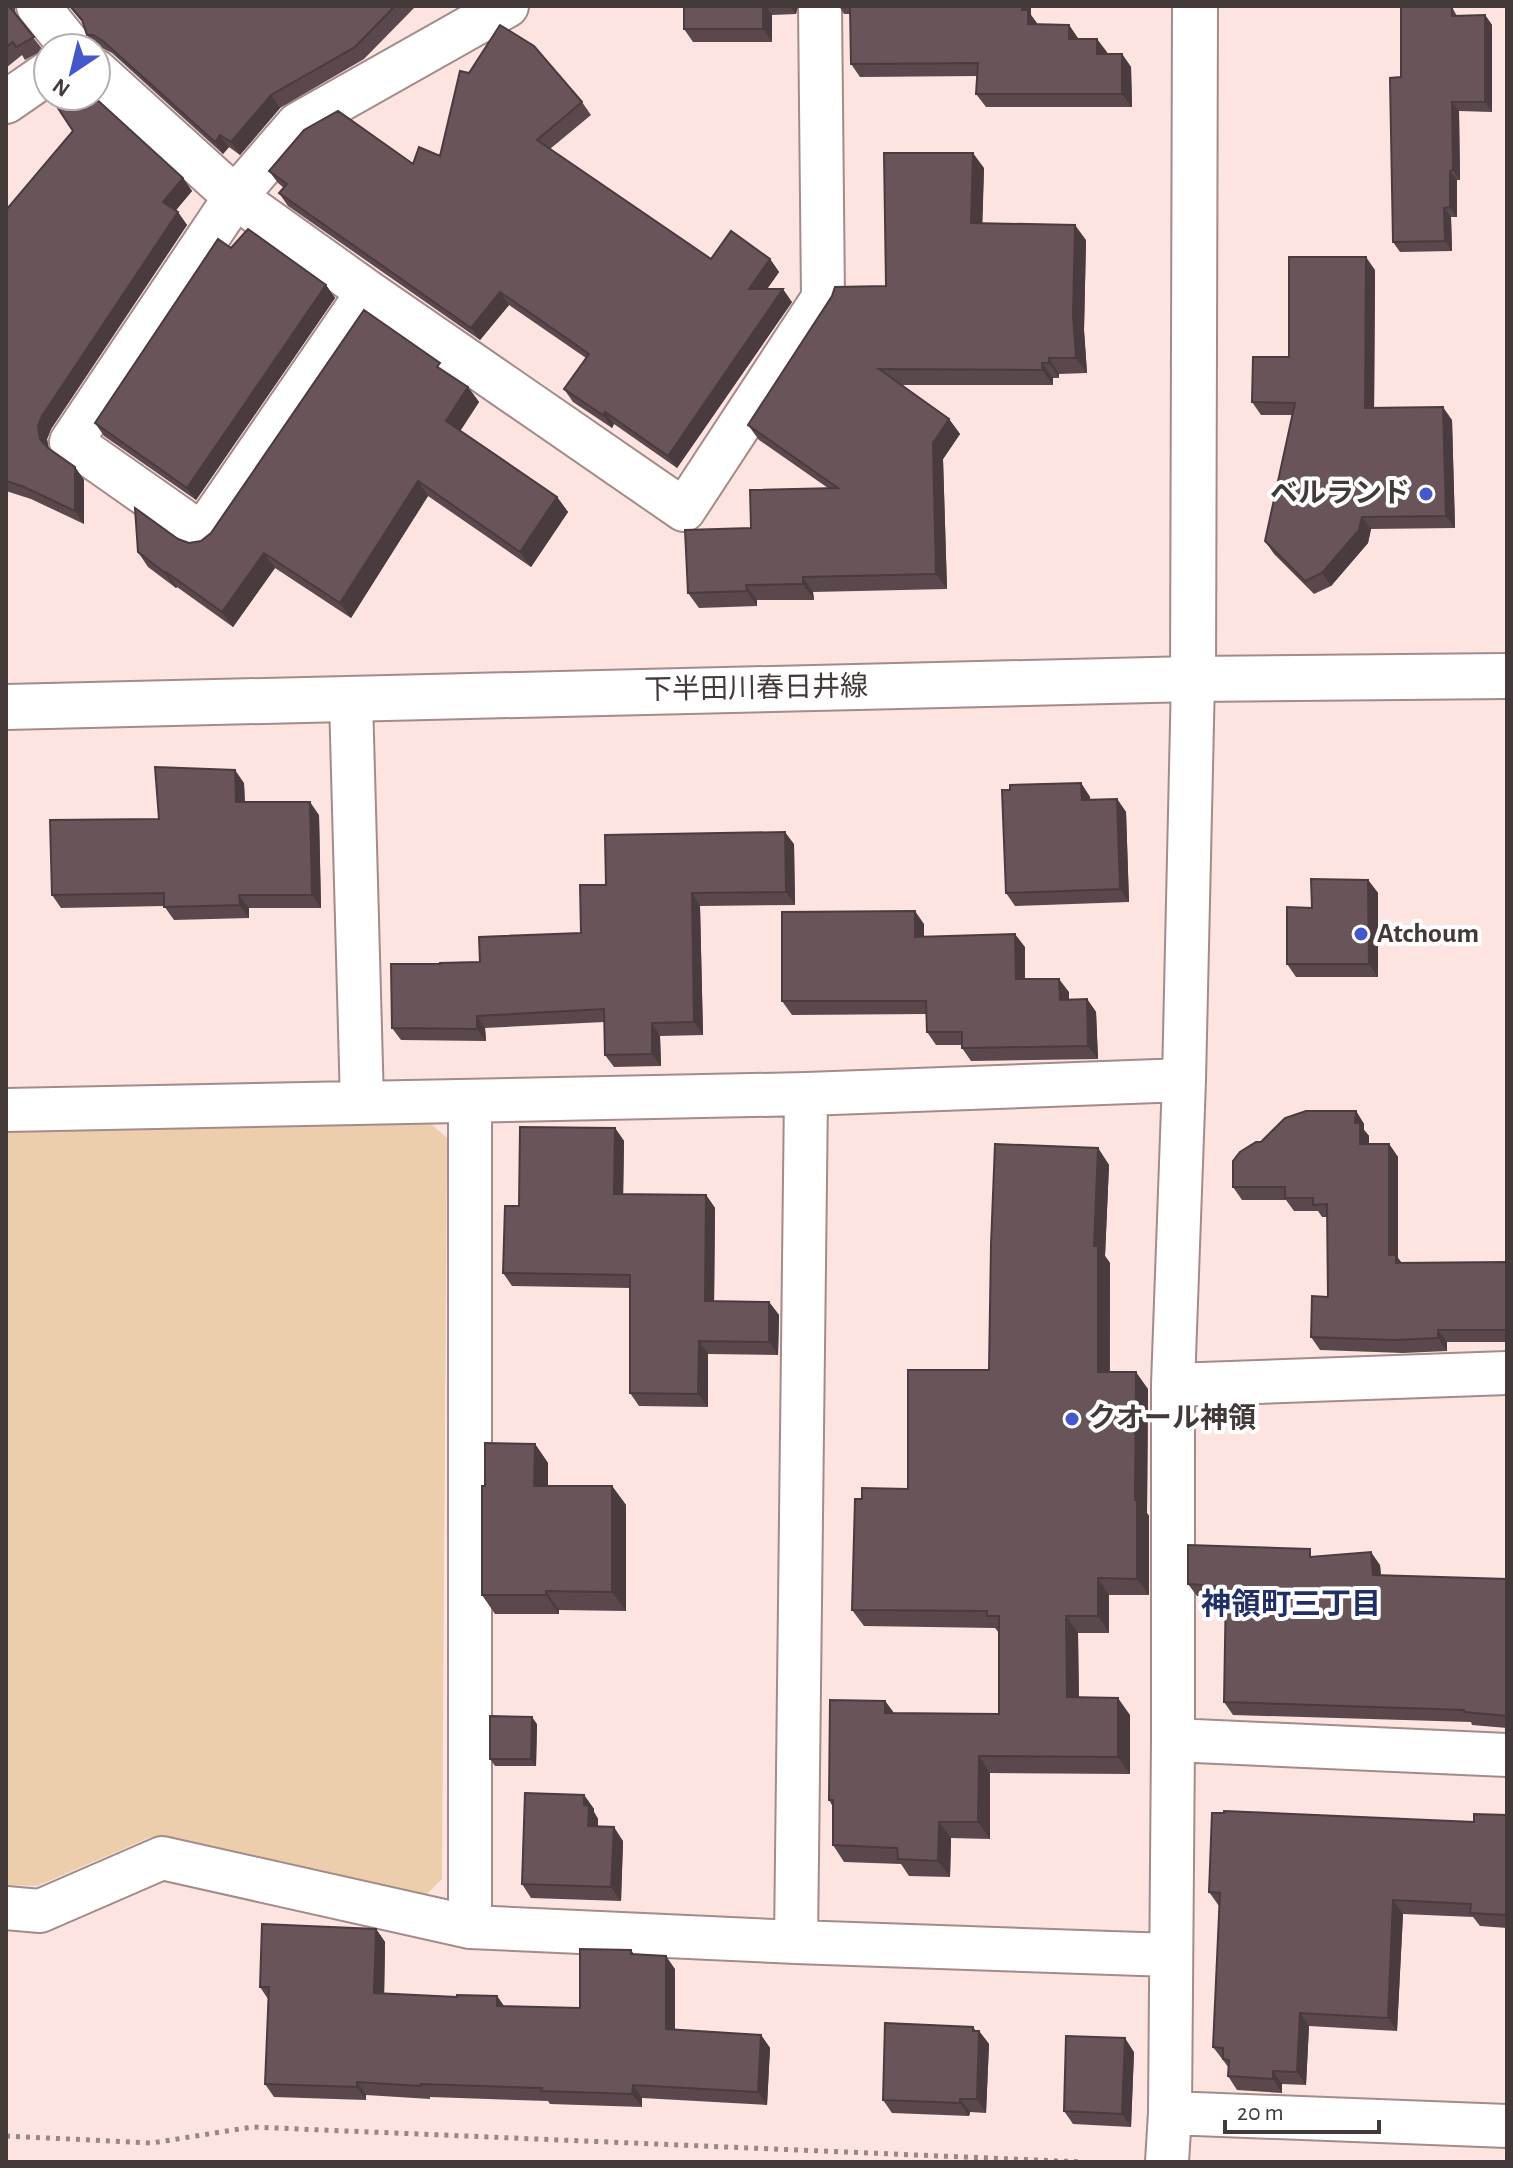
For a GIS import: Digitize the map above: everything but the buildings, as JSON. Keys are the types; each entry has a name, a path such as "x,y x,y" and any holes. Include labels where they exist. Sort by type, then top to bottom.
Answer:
{"main road":[{"path":"1193,679 1195,6"},
{"name":"下半田川春日井線","path":"6,707 1193,679 1507,676"}],"street":[{"path":"38,6 59,32"},
{"path":"368,292 202,534 71,442 235,197 298,124 507,6"},
{"path":"112,86 235,197 684,510 823,298 820,6"},
{"path":"6,102 32,84"},
{"path":"1167,2162 1173,1740 1173,1385 1193,679"},
{"path":"351,699 362,1103"},
{"path":"6,1110 806,1094 1184,1080"},
{"path":"796,1942 806,1094"},
{"path":"470,1101 470,1927"},
{"path":"1173,1385 1507,1373"},
{"path":"1173,1740 1507,1755"},
{"path":"6,1908 40,1911 162,1858 470,1927 1170,1955"},
{"path":"1170,2113 1507,2126"}],"path":[{"path":"6,2136 152,2143 252,2127 1083,2162"}],"shaded area":[{"path":"429,1122 447,1138 442,1879 424,1897 151,1837 37,1886 6,1885 6,1130"}],"place":[{"name":"ベルランド","path":"1426,494"},
{"name":"Atchoum","path":"1361,934"},
{"name":"クオール神領","path":"1072,1419"}],"district":[{"name":"神領町三丁目","path":"1291,1605"}]}
